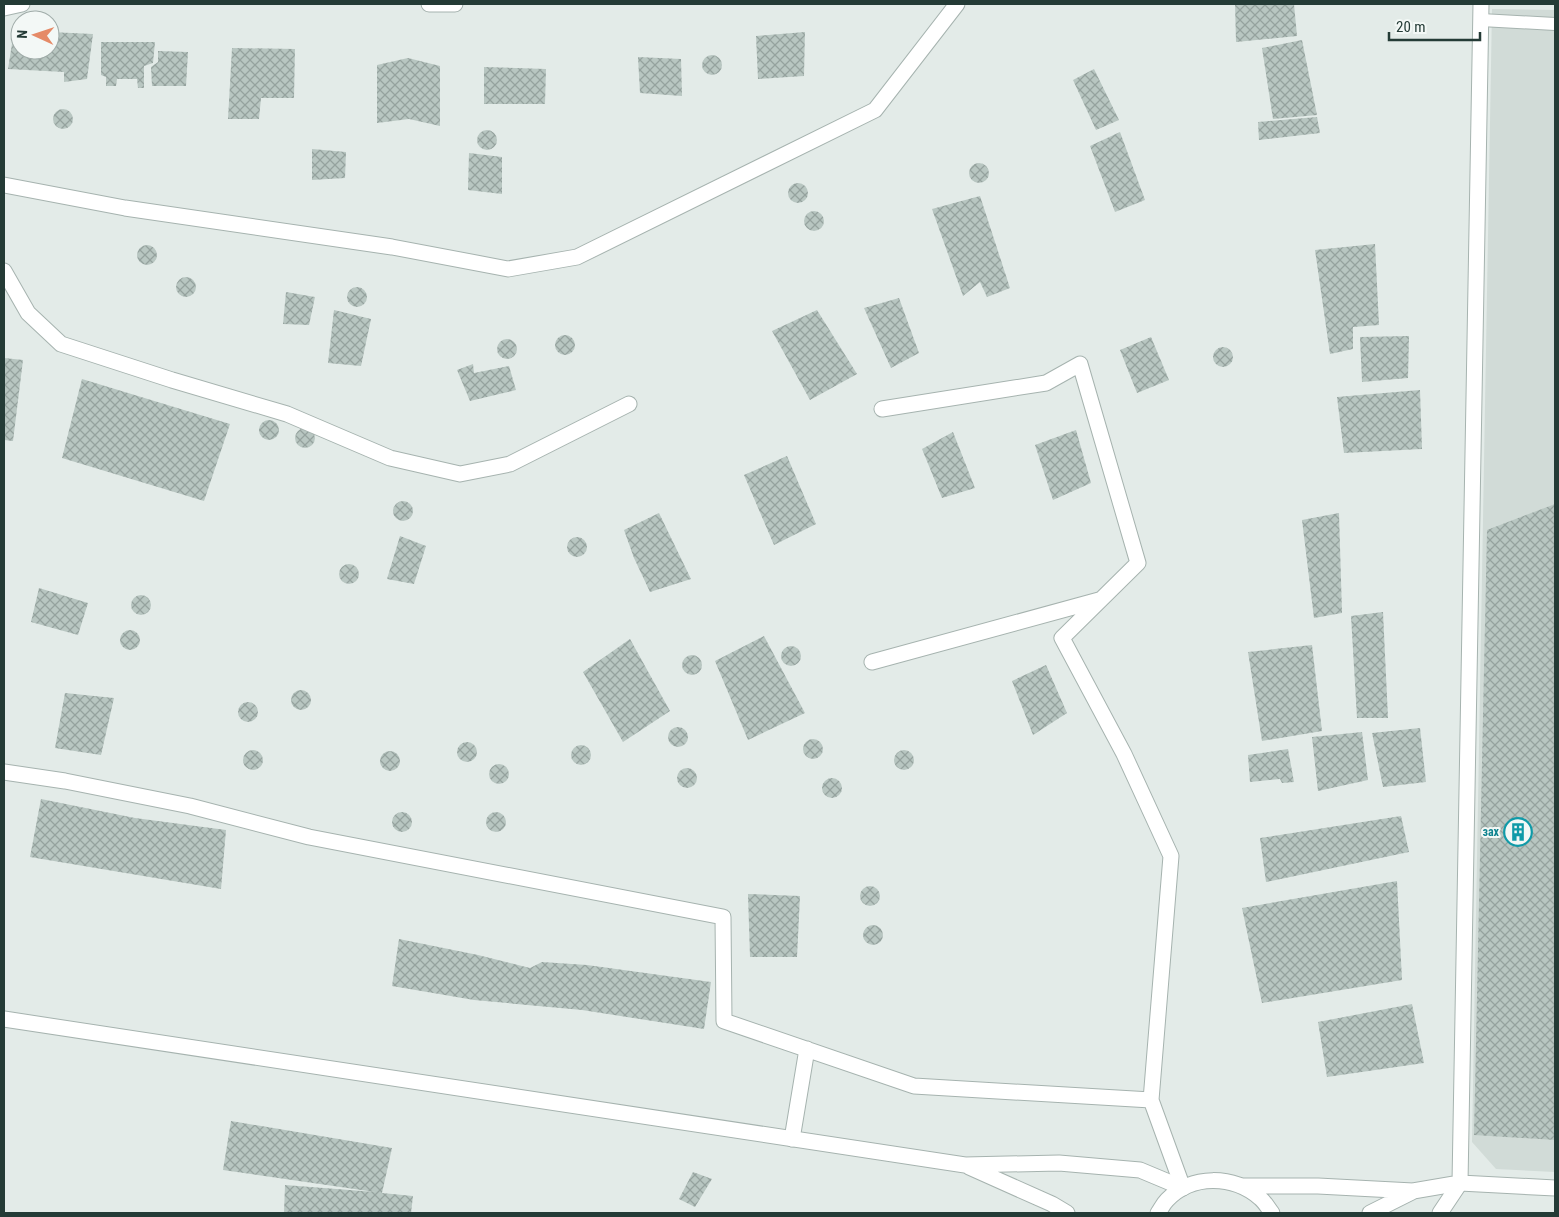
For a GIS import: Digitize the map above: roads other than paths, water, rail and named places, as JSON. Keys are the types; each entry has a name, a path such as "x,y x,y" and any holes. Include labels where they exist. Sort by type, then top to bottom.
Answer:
{"street":[{"path":"4,8 22,4"},
{"path":"429,4 455,4"},
{"path":"4,186 125,208 392,247 508,269 577,257 875,110 957,4"},
{"path":"1440,1213 1460,1184 1481,4"},
{"path":"4,271 28,313 61,344 172,380 287,414 390,458 460,474 510,464 629,404"},
{"path":"882,409 1046,383 1080,364 1138,563 1062,638 1124,754 1171,856 1151,1100 1183,1188"},
{"path":"872,662 1100,600"},
{"path":"4,772 65,781 171,802 309,837 723,917 724,1021 914,1086 1151,1100"},
{"path":"4,1019 965,1165 1059,1163 1140,1170 1183,1188"},
{"path":"792,1139 807,1050"},
{"path":"965,1165 1052,1204 1067,1213"},
{"path":"1158,1213 1167,1200 1183,1188 1204,1181 1224,1181 1243,1186 1318,1186 1413,1191 1460,1184 1555,1188"},
{"path":"1243,1186 1261,1199 1272,1213"},
{"path":"1370,1213 1413,1191"}],"lane":[{"path":"1481,20 1555,24"}],"place":[{"name":"зах","path":"1518,832"}]}
